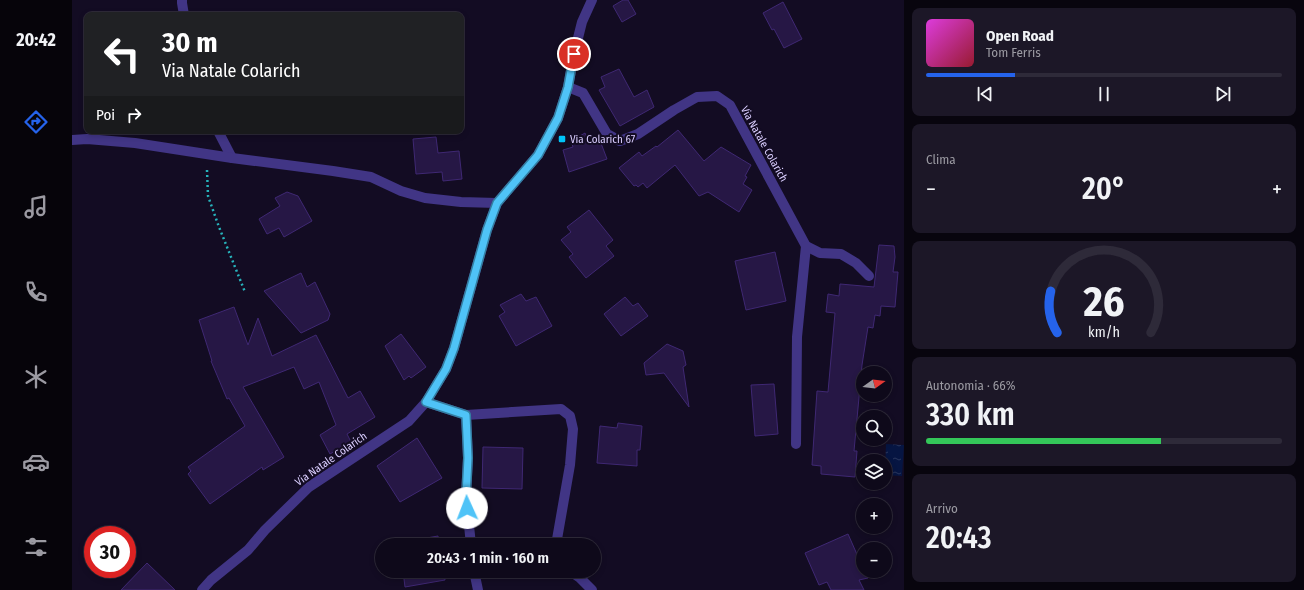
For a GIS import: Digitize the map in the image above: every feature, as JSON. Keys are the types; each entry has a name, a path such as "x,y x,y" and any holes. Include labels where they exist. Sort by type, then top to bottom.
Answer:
{"street":[{"path":"182,0 184,12"},
{"name":"Via Natale Colarich","path":"202,590 211,580 248,550 265,530 309,488 409,421 426,402 446,369 454,348 487,230 497,203 538,155 558,118 568,87 582,22 592,0"},
{"name":"Via Natale Colarich","path":"568,87 583,92 607,134 620,141 638,134 697,97 717,96 730,105 806,246"},
{"path":"220,134 232,158"},
{"path":"72,140 87,139 135,143 232,158 333,171 371,177 401,191 425,198 461,202 497,203"},
{"path":"796,444 796,337 806,246 820,253 841,254 856,263 869,276"},
{"path":"426,402 466,415 561,409 570,416 573,429 570,465 557,538"},
{"path":"466,415 468,458 466,496 470,538"},
{"path":"475,578 478,590"},
{"path":"580,578 592,590"}],"path":[{"path":"206,154 208,196 246,292"}],"water":[{"path":"892,444 904,445 902,476 892,475 892,454 886,454 886,446 892,446"}],"building":[{"path":"623,0 628,0 636,14 622,22 613,6"},
{"path":"783,2 802,39 784,48 774,29 772,30 763,13"},
{"path":"619,69 634,97 647,90 654,107 620,126 599,90 605,87 601,77"},
{"path":"678,130 704,161 721,147 751,165 745,176 747,177 743,184 752,190 739,212 708,192 699,196 675,165 647,188 643,183 638,187 636,185 634,186 619,168 639,152 642,156 656,146 657,147"},
{"path":"585,133 589,142 599,138 607,159 569,172 563,150 573,147 571,141"},
{"path":"436,137 438,153 459,151 462,179 443,181 442,172 416,174 413,139"},
{"path":"287,192 298,196 312,221 284,237 279,228 267,234 259,219 280,206 275,198"},
{"path":"589,210 613,240 606,246 614,256 586,278 569,257 573,254 561,240 571,232 567,227"},
{"path":"879,245 894,246 895,257 893,272 898,272 895,307 881,306 880,316 875,315 873,328 868,327 862,366 856,366 856,402 859,402 858,410 856,410 854,451 857,451 855,477 821,474 821,466 812,465 817,391 828,392 835,313 826,312 828,294 839,296 840,284 874,287"},
{"path":"775,252 786,301 746,310 735,261"},
{"path":"301,273 307,287 315,282 330,314 328,320 301,333 264,291"},
{"path":"521,294 526,301 536,297 552,326 516,346 499,316 505,312 500,305"},
{"path":"625,297 633,306 638,303 648,316 621,336 604,314"},
{"path":"234,307 248,345 258,318 272,356 316,335 348,398 360,391 375,417 347,434 351,442 330,454 320,435 336,425 319,382 304,389 294,367 243,387 284,457 263,470 262,467 210,504 188,474 191,471 188,467 245,426 229,398 227,399 211,361 199,320"},
{"path":"401,334 426,367 411,378 409,376 404,380 385,346"},
{"path":"667,344 683,351 686,365 683,367 689,407 664,373 646,375 644,363"},
{"path":"774,384 778,434 755,436 751,385"},
{"path":"618,423 642,426 640,450 637,450 637,466 597,463 600,426 617,428"},
{"path":"417,438 442,478 400,502 377,466"},
{"path":"483,447 523,448 522,489 482,488"},
{"path":"848,534 856,552 856,578 868,578 859,580 864,590 831,590 827,582 819,585 805,553"},
{"path":"438,536 438,538 427,538"},
{"path":"147,563 175,590 121,590 133,578 136,578 136,574"},
{"path":"404,578 445,578 445,580 405,587"}],"place":[{"name":"Via Colarich 67","path":"562,139"}],"route":[{"path":"467,508 466,496 468,458 466,415 426,402 446,369 454,348 487,230 497,203 538,155 558,118 568,87 574,54"}]}
